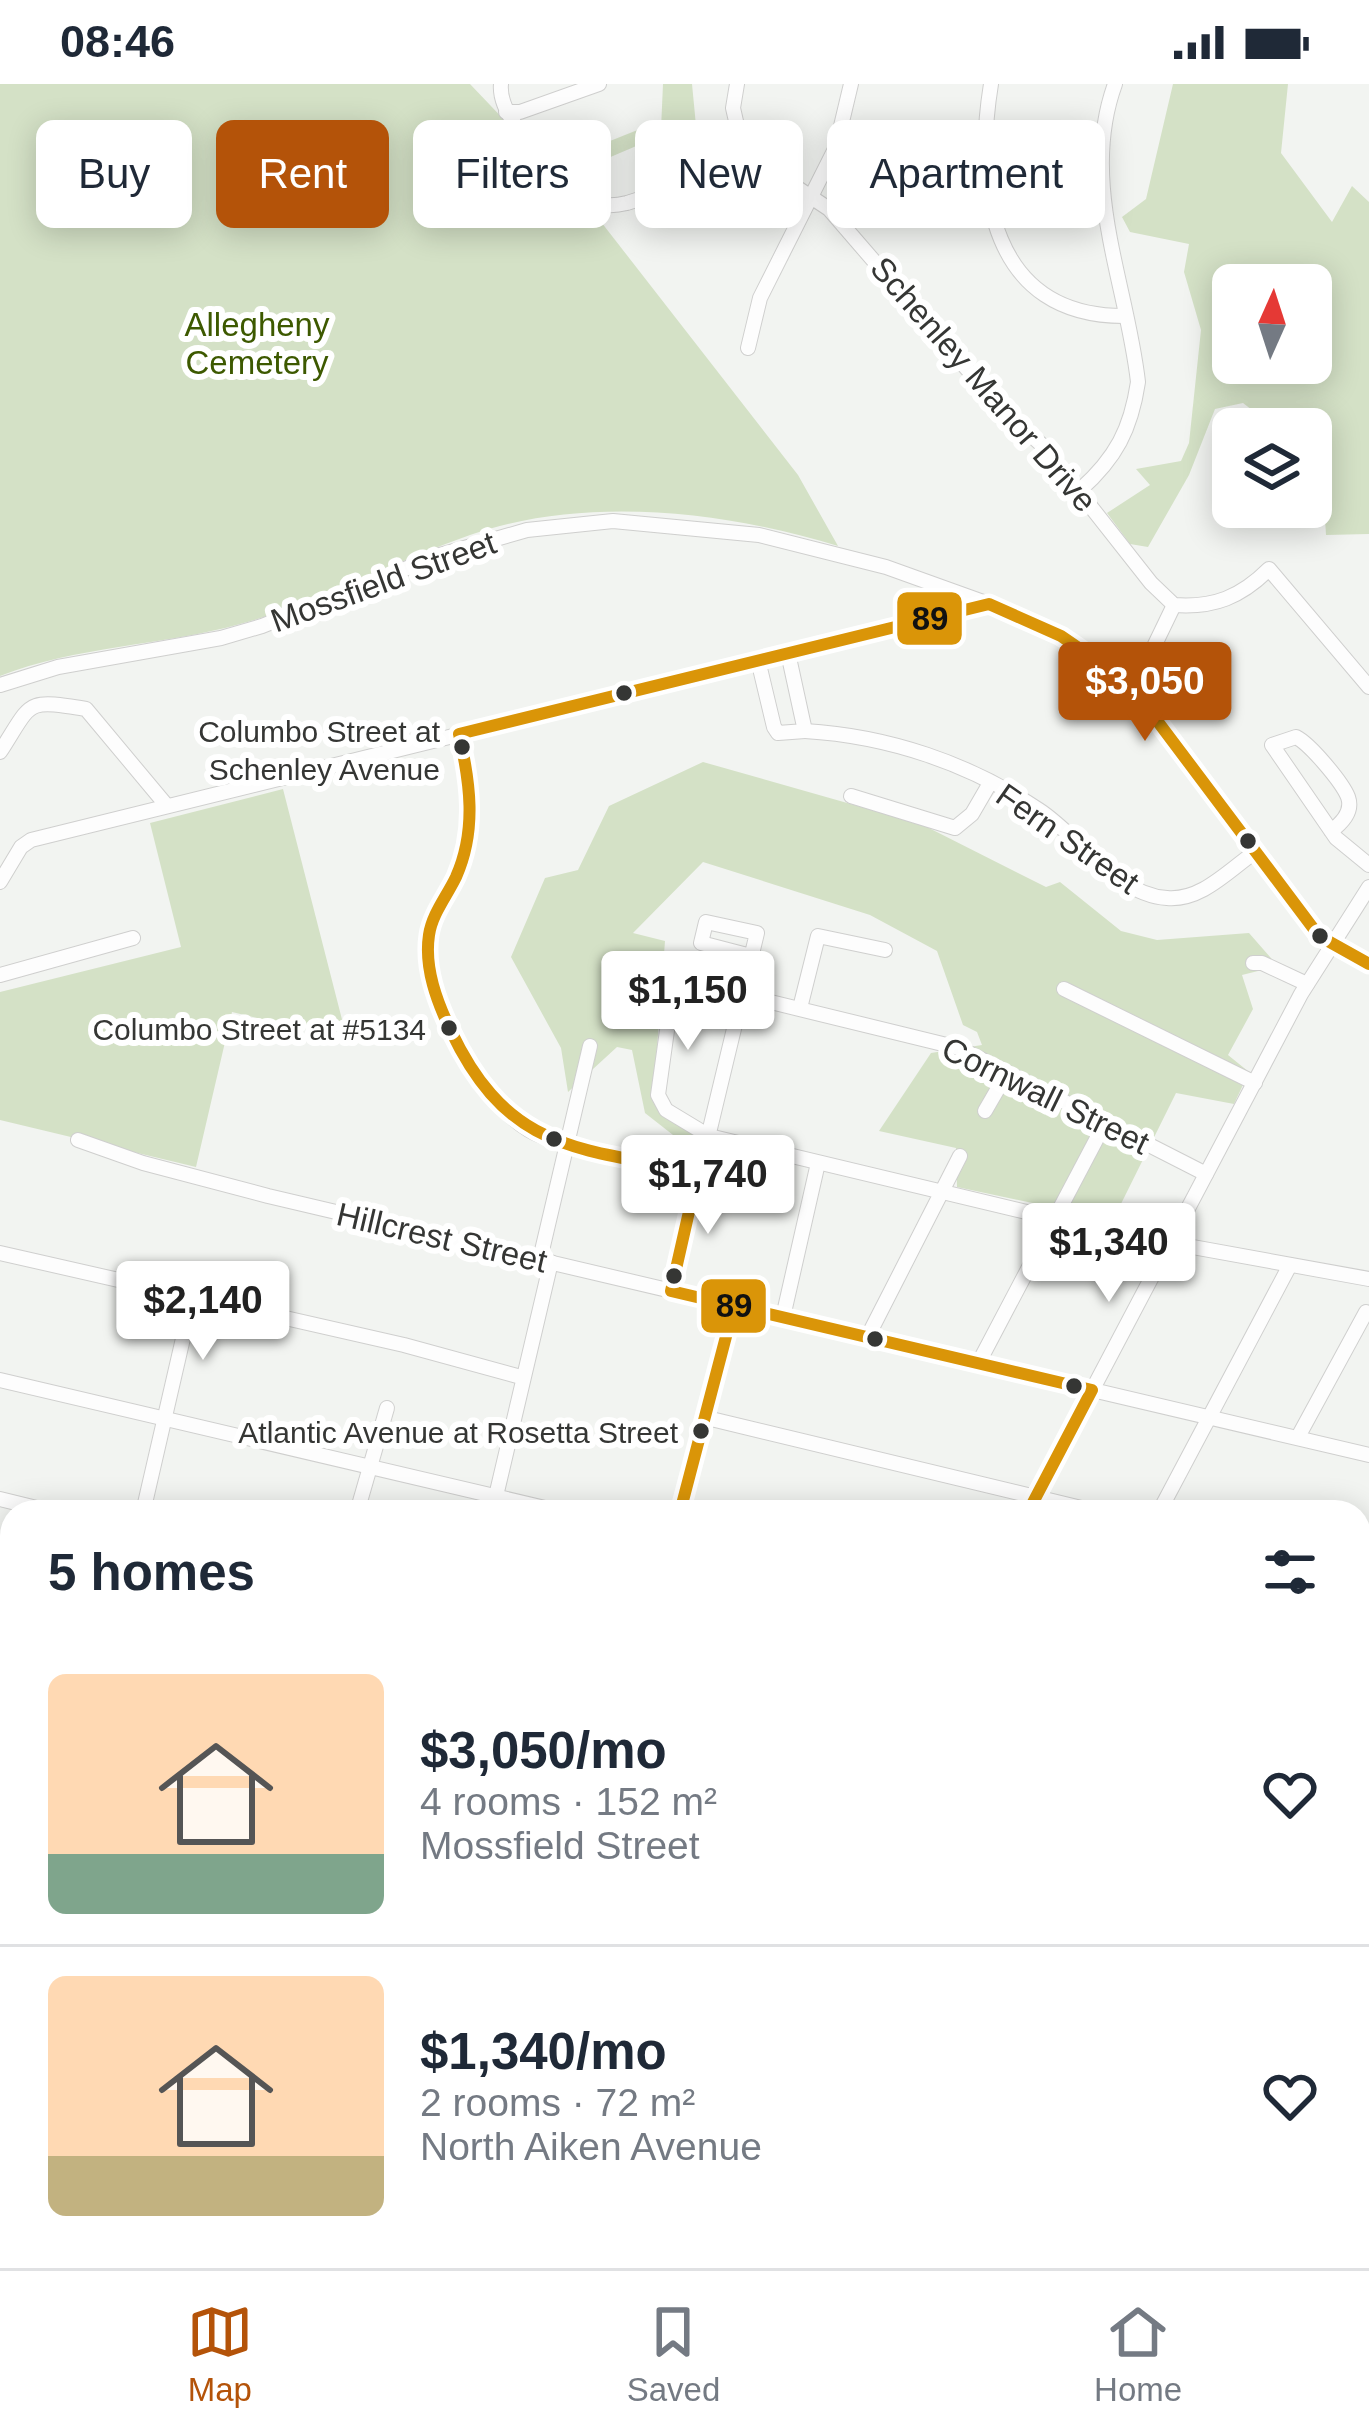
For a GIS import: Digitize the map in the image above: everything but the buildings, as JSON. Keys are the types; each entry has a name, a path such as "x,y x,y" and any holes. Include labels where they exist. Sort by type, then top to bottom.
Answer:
{"street":[{"path":"501,84 506,112 585,197 608,207 635,199"},
{"path":"506,112 520,112 599,84"},
{"path":"736,84 736,120"},
{"path":"748,348 760,298 836,147 851,84"},
{"path":"991,84 984,164 988,203 1000,245 1035,288 1053,299 1092,313 1125,316"},
{"path":"1080,490 1118,449 1133,413 1138,382 1102,185 1102,130 1115,84"},
{"name":"Schenley Manor Drive","path":"803,194 852,232 999,406 1080,490 1151,584 1174,605"},
{"name":"Mossfield Street","path":"0,685 58,667 221,638 262,626 483,540 527,530 591,522 655,523 759,535 886,567 989,604 1061,636 1135,688 1255,853 1330,944"},
{"path":"1135,688 1174,605 1219,603 1241,594 1268,569 1369,688"},
{"path":"0,882 21,847 31,840 989,604"},
{"path":"758,660 774,727 778,733 805,731 788,653"},
{"path":"0,752 29,706 39,701 86,709 167,806"},
{"name":"Fern Street","path":"805,731 892,743 937,757 1040,810 1144,894 1191,896 1255,853"},
{"path":"459,734 472,831 458,874 438,909 429,935 428,958 434,994 454,1040 505,1111 530,1130 698,1172"},
{"path":"1331,830 1347,814 1348,797 1308,742 1296,737 1272,745 1331,830 1348,851 1369,865"},
{"path":"851,796 955,828 972,814 990,783"},
{"path":"1035,1500 1307,984 1369,887"},
{"path":"800,1008 818,936 885,950"},
{"path":"0,975 133,938"},
{"path":"1330,944 1369,964"},
{"path":"671,1291 751,956"},
{"path":"1252,964 1262,963 1307,984"},
{"path":"676,967 658,1095 666,1110 709,1136 1170,1244 1369,1279"},
{"path":"1064,989 1255,1083"},
{"name":"Cornwall Street","path":"742,995 959,1048 1206,1174"},
{"path":"496,1496 590,1046"},
{"path":"985,1111 1006,1073"},
{"path":"978,1364 1105,1123"},
{"name":"Hillcrest Street","path":"78,1139 211,1182 1369,1454"},
{"path":"867,1338 960,1156"},
{"path":"782,1317 818,1163"},
{"path":"0,1253 193,1295 521,1377"},
{"path":"1165,1500 1290,1265"},
{"path":"146,1500 193,1295"},
{"path":"683,1500 734,1306"},
{"path":"1298,1437 1366,1312"},
{"path":"0,1380 512,1500"},
{"path":"360,1500 387,1408"},
{"path":"706,1418 1052,1500"}],"green space":[{"name":"Allegheny Cemetery","path":"0,84 470,84 504,120 413,120 413,228 606,228 798,475 838,546 702,517 654,512 560,515 470,535 240,624 58,658 0,676"},
{"path":"663,84 692,84 695,120 661,120"},
{"path":"1173,84 1288,84 1281,153 1332,222 1352,186 1369,202 1369,534 1326,535 1326,528 1332,528 1332,408 1250,408 1243,403 1212,408 1189,475 1148,547 1130,544 1107,513 1150,485 1136,469 1181,461 1189,443 1201,330 1184,272 1189,244 1130,232 1122,217 1146,199"},
{"path":"635,131 635,147 611,157 611,141"},
{"path":"703,762 921,824 1046,887 1060,882 1121,931 1157,940 1249,933 1278,966 1242,975 1253,1009 1228,1055 1249,1072 1234,1104 1176,1093 1113,1220 957,1187 956,1148 879,1131 931,1053 982,1045 977,1032 963,1025 937,951 870,915 703,862 633,933 665,941 653,1101 702,1136 696,1153 645,1113 632,1050 617,1047 568,1092 561,1048 511,957 545,878 578,870 609,806"},
{"path":"283,789 347,1039 232,1012 196,1167 0,1120 0,992 181,947 150,823"}],"transit line":[{"name":"89","path":"1034,1500 1092,1390 671,1291 698,1172 583,1149 552,1138 497,1101 473,1071 441,1008 428,960 431,927 467,842 468,788 459,734 989,604 1061,636 1128,682 1319,936 1369,964"},
{"name":"89","path":"683,1500 734,1306"}],"place":[{"name":"Columbo Street at Schenley Avenue","path":"462,747"},
{"name":"Columbo Street at #5134","path":"449,1028"},
{"name":"Atlantic Avenue at Rosetta Street","path":"701,1431"}]}
